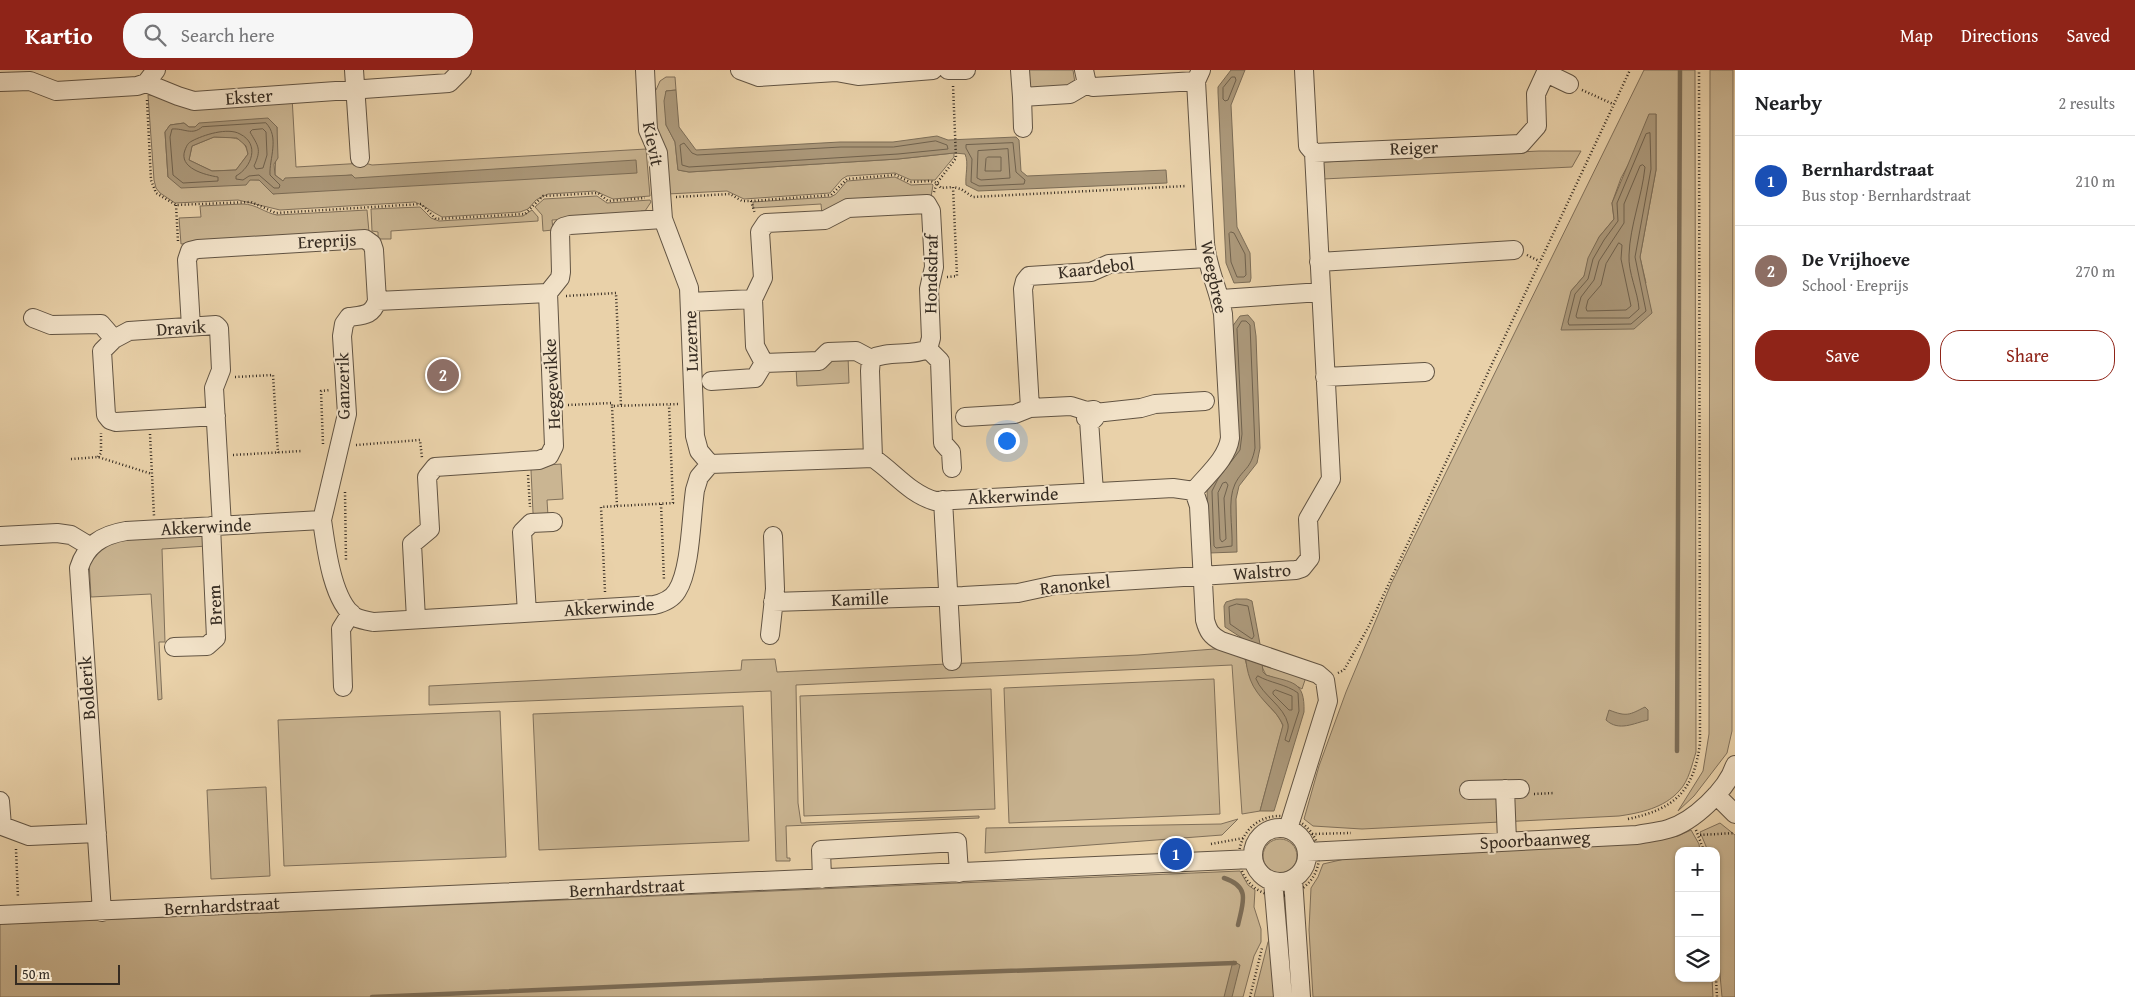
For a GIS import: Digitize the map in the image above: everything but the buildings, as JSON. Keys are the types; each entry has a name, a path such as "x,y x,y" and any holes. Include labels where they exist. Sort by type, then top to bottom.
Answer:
{"street":[{"path":"354,70 360,158"},
{"path":"355,90 449,83 462,70"},
{"name":"Kievit","path":"646,70 648,130 658,153 663,219"},
{"path":"740,70 759,77 836,72 858,76 933,70"},
{"path":"1020,70 1023,128"},
{"path":"1304,70 1308,146 1314,153"},
{"name":"Reiger","path":"1314,153 1521,144 1537,126 1536,94 1546,71 1570,84"},
{"path":"0,82 30,80 56,91 137,86 151,76"},
{"name":"Ekster","path":"151,76 178,96 194,101 355,90"},
{"path":"1022,96 1070,94 1086,77 1093,86 1102,87 1199,76"},
{"name":"Weegbree","path":"1194,491 1228,448 1230,438 1220,299 1206,258 1199,76"},
{"name":"Walstro","path":"1202,575 1296,570 1306,564 1310,558 1308,519 1330,480 1314,153"},
{"name":"Hondsdraf","path":"764,363 755,346 753,300 763,278 760,232 766,223 825,220 848,208 927,204 931,211 934,267 929,289 931,338 928,349"},
{"path":"377,301 548,295 560,278 559,240 560,232 564,227 570,225 663,219"},
{"name":"Luzerne","path":"663,219 689,288 695,436 699,451 710,464"},
{"name":"Ereprijs","path":"190,251 198,248 365,239 372,244 374,250 377,301"},
{"path":"1319,262 1514,250"},
{"path":"190,251 187,260 191,327"},
{"name":"Kaardebol","path":"1030,408 1023,289 1025,281 1030,276 1091,272 1109,264 1206,258"},
{"path":"1220,299 1321,292"},
{"name":"Heggewikke","path":"431,472 435,467 539,460 549,456 554,446 548,295"},
{"path":"690,302 753,300"},
{"name":"Ganzerik","path":"322,520 347,414 342,336 344,324 349,317 365,315 374,309 377,301"},
{"path":"33,318 51,325 101,324 114,339 102,351 106,415 110,420 116,422 216,416"},
{"name":"Dravik","path":"114,339 128,331 216,325 219,328 221,370 214,388 218,456 216,526"},
{"path":"710,464 873,458 870,371 872,359 878,355 919,353 928,349 940,361 943,443 951,452 952,468"},
{"path":"711,381 755,378 764,363 819,361 828,352 856,351 872,359"},
{"path":"1325,377 1425,372"},
{"path":"965,417 1015,414 1030,408 1071,406 1090,415 1156,404 1205,401"},
{"path":"1090,415 1094,492"},
{"name":"Akkerwinde","path":"873,458 887,467 919,495 934,501 1173,488 1194,491"},
{"name":"Akkerwinde","path":"351,613 356,617 374,622 654,605 665,602 676,593 684,576 695,490 699,477 710,464"},
{"path":"416,619 412,544 430,529 427,477 431,472"},
{"path":"1194,491 1198,506 1204,620 1208,631 1221,641 1318,674 1325,680 1328,701 1290,824"},
{"path":"943,500 952,661"},
{"path":"322,520 326,549 340,599 351,613 341,629 343,687"},
{"name":"Akkerwinde","path":"91,547 112,533 322,520"},
{"path":"527,613 522,532 531,523 553,522"},
{"name":"Brem","path":"174,647 207,646 216,638 216,526"},
{"path":"0,536 57,533 71,536 91,547"},
{"path":"770,635 773,602 773,536"},
{"name":"Bolderik","path":"91,547 83,554 79,568 102,912"},
{"name":"Ranonkel","path":"948,596 1018,593 1055,585 1202,575"},
{"name":"Kamille","path":"773,602 948,596"},
{"name":"Spoorbaanweg","path":"1307,852 1637,835 1669,829 1689,819 1716,796 1733,772 1735,765"},
{"path":"1469,790 1512,789 1507,841"},
{"path":"1716,796 1735,814"},
{"path":"0,802 12,830 97,833"},
{"path":"1266,886 1293,879 1302,870 1306,862 1307,852 1302,839 1290,824"},
{"path":"1283,997 1266,886 1253,860 1255,843 1260,836 1274,828 1290,824"},
{"path":"822,879 821,850 957,842 959,873"},
{"name":"Bernhardstraat","path":"0,915 1253,860"},
{"path":"1293,879 1301,997"}],"path":[{"path":"937,183 956,158 955,70"},
{"path":"1325,680 1344,670 1368,626 1630,70"},
{"path":"1677,800 1690,780 1698,760 1700,743 1699,70"},
{"path":"151,76 151,180 156,193 176,205 251,202 276,213 421,204 436,219 525,214 543,196 598,193 608,201 730,194 742,201 751,201 831,195 846,179 895,175 910,182 930,181 937,183 941,188 953,187 961,189 973,197 1202,185"},
{"path":"1590,94 1613,104"},
{"path":"932,278 957,276 953,187"},
{"path":"176,205 178,243 190,251"},
{"path":"548,295 616,293 621,406"},
{"path":"218,378 274,375 278,452"},
{"path":"553,406 612,403 612,406 693,404"},
{"path":"606,608 601,507 674,504 669,404"},
{"path":"612,406 617,506"},
{"path":"98,457 101,454 100,433 110,420"},
{"path":"149,420 155,530"},
{"path":"340,446 420,440 422,464 431,472"},
{"path":"218,456 302,451"},
{"path":"71,458 98,457 152,474"},
{"path":"528,461 531,523"},
{"path":"345,488 346,571"},
{"path":"661,504 665,602"},
{"path":"1244,838 1254,826 1263,820 1273,817 1290,824"},
{"path":"12,830 19,915"},
{"path":"1700,835 1735,833"},
{"path":"1258,900 1266,886"},
{"path":"1250,997 1263,943"},
{"path":"1716,982 1717,997"}],"shaded area":[{"path":"1029,70 1073,70 1075,83 1069,90 1033,92 1026,87 1025,75"},
{"path":"1644,70 1695,70 1696,752 1690,772 1682,787 1673,797 1659,806 1619,816 1362,829 1313,826 1304,819 1319,766 1346,692 1391,584","holes":["1656,114 1656,170 1640,257 1646,283 1571,291 1584,276 1599,237 1614,219 1612,203 1621,178"]},
{"path":"1710,70 1733,70 1732,731 1727,753 1694,796 1678,811 1703,771 1709,734"},
{"path":"666,77 675,77 676,90 666,91 666,125 675,142 678,170 689,172 898,159 954,153 954,157 935,180 911,180 895,173 847,176 830,193 744,199 727,191 667,194 654,128 652,90 656,90 660,81"},
{"path":"148,95 292,97 296,167 365,163 372,165 646,149 650,196 613,199 595,191 548,194 536,200 528,209 520,212 442,217 415,202 280,210 238,200 175,203 160,193 156,188","holes":["184,123 189,127 277,127 275,175 283,181 352,175 355,179 273,194 259,180 168,177 165,132 170,125"]},
{"path":"214,137 236,138 243,143 248,154 236,170 212,171 189,160 192,146"},
{"path":"1539,151 1581,151 1572,167 1323,179 1321,161 1324,162"},
{"path":"895,177 911,185 932,184 931,197 822,215 821,204 753,208 753,202 831,197 847,181"},
{"path":"597,196 607,203 650,200 651,202 645,211 641,211 642,215 552,220 553,230 543,231 542,215 535,207 544,199"},
{"path":"252,205 277,215 367,210 369,232 181,244 179,218 201,217 200,206"},
{"path":"420,207 431,218 439,221 523,216 532,210 538,217 538,221 391,231 391,239 378,239 378,232 372,231 371,209"},
{"path":"848,356 849,383 797,386 796,367 829,357"},
{"path":"561,464 563,499 547,500 548,516 538,516 533,513 531,470 535,466"},
{"path":"206,533 207,546 162,549 165,642 159,642 162,699 158,700 151,594 91,597 89,561 96,553 117,539"},
{"path":"1227,648 1245,659 1256,688 1278,716 1283,726 1260,811 1242,814 1232,665 796,685 798,803 801,823 979,816 979,818 786,826 787,858 790,858 790,861 776,861 771,691 429,705 429,686 741,670 742,660 775,659 777,672 1138,655"},
{"path":"1261,665 1306,677 1302,689 1266,675"},
{"path":"1214,679 1220,814 1009,823 1004,688"},
{"path":"991,689 995,809 804,816 800,696"},
{"path":"743,706 749,841 539,850 533,714"},
{"path":"500,711 506,857 284,866 278,720"},
{"path":"266,787 270,876 211,879 207,790"},
{"path":"1238,819 1222,835 985,853 986,828 1221,824"},
{"path":"1720,823 1735,835 1735,997 1722,997 1720,974 1720,847 1706,847 1700,832"},
{"path":"1691,830 1699,847 1675,847 1675,982 1712,982 1713,997 1313,997 1309,930 1311,888 1323,864 1349,858 1650,841 1678,836"},
{"path":"1280,839 1292,844 1297,856 1292,868 1280,873 1268,868 1263,856 1268,844"},
{"path":"1240,871 1248,885 1255,890 1254,907 1261,929 1261,942 1254,956 1243,997 0,997 0,924"},
{"path":"1274,933 1279,997 1254,997 1268,942"}],"water":[{"path":"1231,70 1245,70 1231,105 1237,227 1250,253 1251,278 1250,282 1234,283 1226,263 1218,92 1218,87"},
{"path":"676,90 679,127 696,150 840,142 893,142 937,136 948,140 1016,137 1019,140 1021,171 1027,176 1166,170 1167,183 978,191 966,185 967,161 965,154 954,153 898,159 689,172 678,170 675,142 666,125 664,101 666,91"},
{"path":"1649,114 1656,114 1656,170 1640,257 1652,313 1634,329 1561,330 1571,291 1584,276 1588,258 1599,237 1614,219 1612,203"},
{"path":"268,118 277,127 278,158 274,164 275,175 283,181 285,178 352,175 355,178 636,160 637,173 273,194 259,180 250,180 246,185 181,188 168,177 165,132 170,125 184,123 189,127 195,127 199,123","holes":["214,137 237,138 246,146 248,154 236,170 212,171 189,160 192,146"]},
{"path":"1248,315 1254,322 1256,336 1260,448 1257,463 1239,486 1236,499 1237,552 1209,553 1207,490 1214,476 1228,460 1232,327 1240,316"},
{"path":"1236,599 1252,601 1263,672 1266,675 1295,684 1302,694 1304,702 1304,712 1274,811 1260,811 1283,725 1250,680 1245,640 1225,627 1224,606 1226,602"},
{"path":"1645,707 1648,710 1648,720 1621,726 1611,724 1606,720 1609,710 1620,714 1628,714"},
{"path":"1233,961 1240,965 1232,997 1224,997"}],"waterway":[{"path":"1677,751 1680,70"},
{"path":"1224,878 1233,882 1242,891 1243,902 1238,925"},
{"path":"372,997 891,975 1235,963"}],"place":[{"name":"De Vrijhoeve","path":"443,375"},
{"name":"Bernhardstraat","path":"1176,854"}]}
